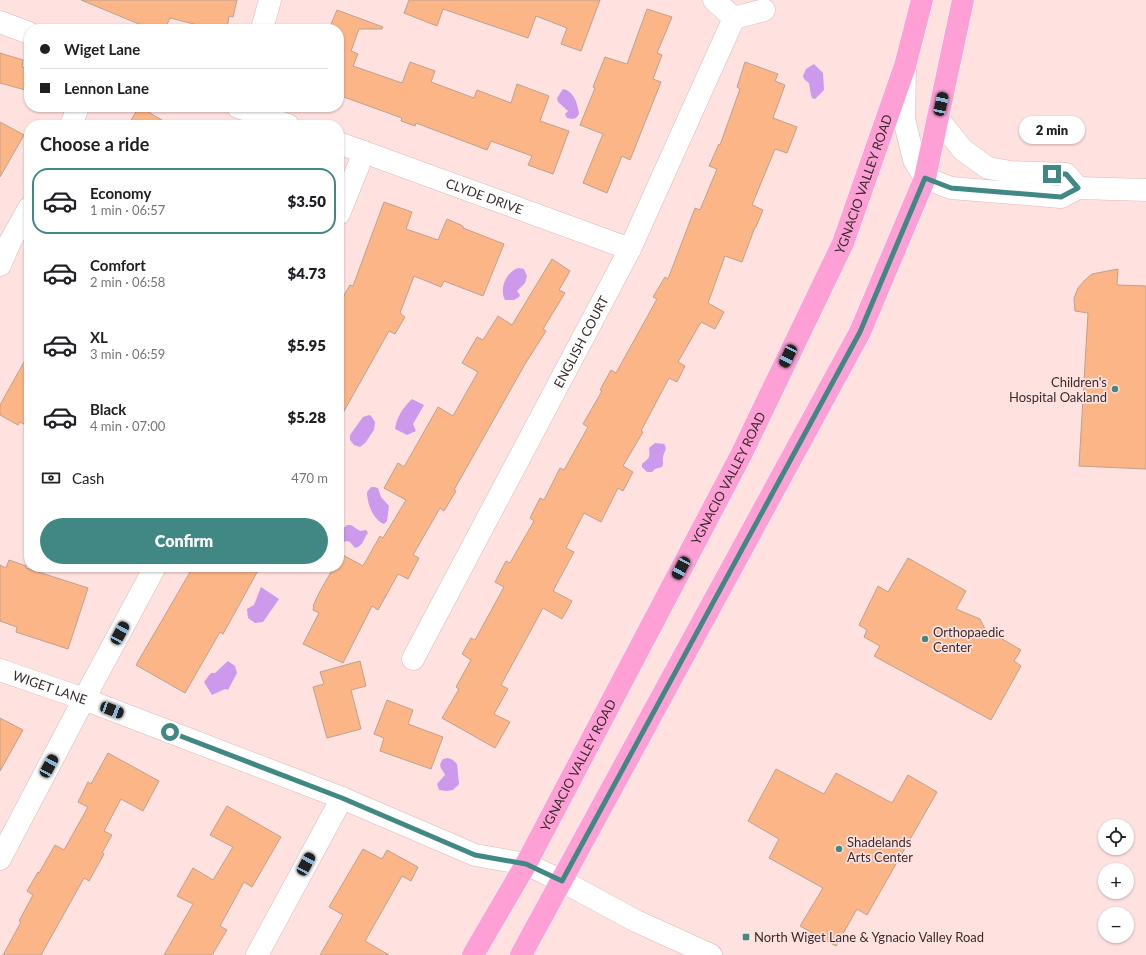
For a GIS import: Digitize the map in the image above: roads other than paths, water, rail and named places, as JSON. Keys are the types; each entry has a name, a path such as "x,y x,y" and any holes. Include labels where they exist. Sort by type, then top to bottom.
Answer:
{"highway":[{"name":"YGNACIO VALLEY ROAD","path":"472,955 526,864 740,455 843,243 905,66 922,0"},
{"path":"521,955 860,332 925,178 963,0"}],"street":[{"path":"263,24 270,0"},
{"path":"714,0 734,18 764,10"},
{"name":"ENGLISH COURT","path":"413,658 630,249 734,18"},
{"path":"0,22 24,31"},
{"path":"905,66 904,120 914,160 925,178 951,188 1061,197 1078,188 1146,190"},
{"path":"252,112 274,120"},
{"path":"938,119 963,150 988,168 1010,172 1066,174 1078,188"},
{"name":"CLYDE DRIVE","path":"344,145 630,249"},
{"path":"344,202 364,152"},
{"path":"0,265 10,242 24,217"},
{"path":"0,859 152,572"},
{"name":"WIGET LANE","path":"0,670 84,699 342,798 475,855 526,864 562,881 636,921 711,955"},
{"path":"257,955 342,798"}],"place":[{"name":"Children's Hospital Oakland","path":"1115,389"},
{"name":"Orthopaedic Center","path":"925,639"},
{"name":"Shadelands Arts Center","path":"839,849"},
{"name":"North Wiget Lane & Ygnacio Valley Road","path":"746,937"}]}
